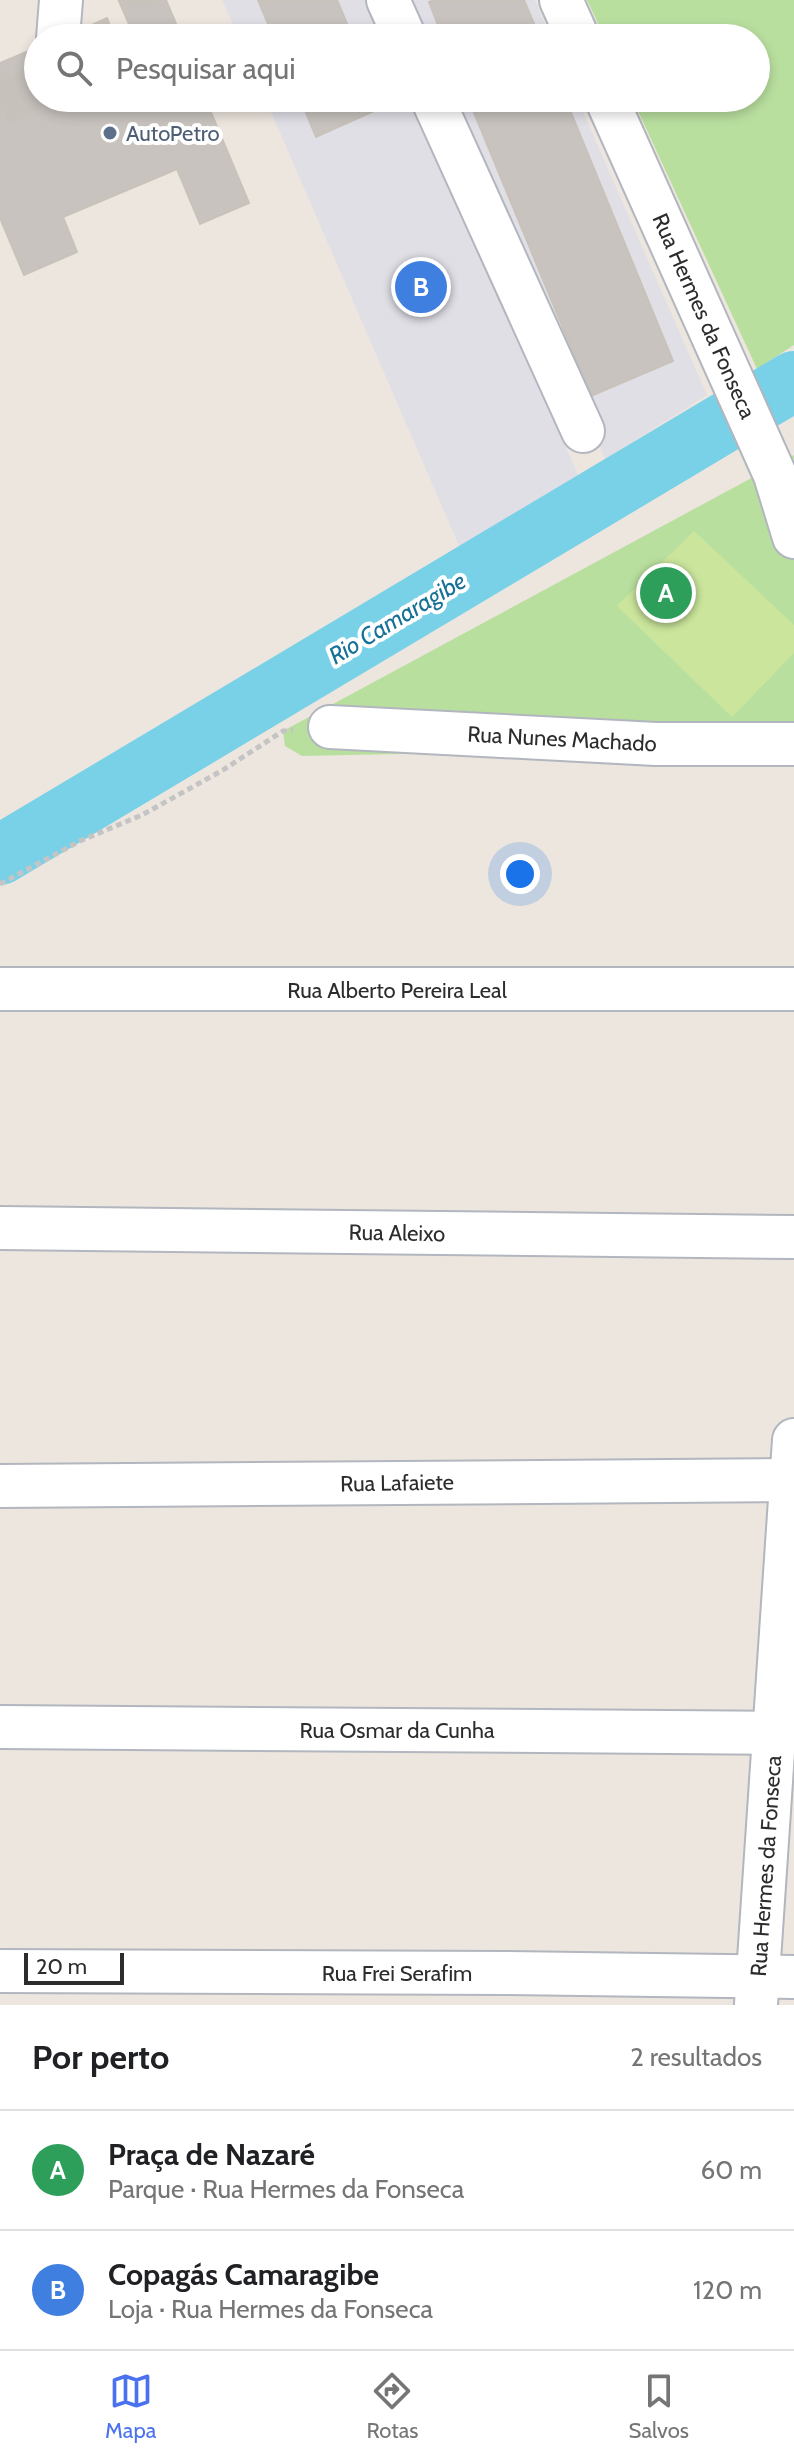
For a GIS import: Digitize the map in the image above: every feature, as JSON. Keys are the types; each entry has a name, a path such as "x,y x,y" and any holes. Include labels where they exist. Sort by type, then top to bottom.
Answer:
{"street":[{"path":"59,24 61,0"},
{"path":"388,0 399,24"},
{"path":"561,0 572,24"},
{"path":"438,112 583,431"},
{"name":"Rua Hermes da Fonseca","path":"612,112 775,475 794,537"},
{"name":"Rua Nunes Machado","path":"330,727 656,744 794,744"},
{"name":"Rua Alberto Pereira Leal","path":"0,989 794,989"},
{"name":"Rua Aleixo","path":"0,1228 794,1237"},
{"name":"Rua Hermes da Fonseca","path":"769,1986 785,1733 793,1466"},
{"name":"Rua Lafaiete","path":"0,1486 793,1466"},
{"name":"Rua Osmar da Cunha","path":"0,1727 785,1733"},
{"name":"Rua Frei Serafim","path":"0,1971 505,1973 769,1986"}],"path":[{"path":"0,884 80,841 142,815 223,770 283,731 330,727"}],"shaded area":[{"path":"222,0 372,0 382,24 233,24"},
{"path":"405,0 535,0 545,24 416,24"},
{"path":"271,112 420,112 578,475 460,548"},
{"path":"454,112 583,112 707,395 605,459"}],"green space":[{"path":"587,0 794,0 794,345 757,369 638,112 770,112 770,24 598,24"},
{"path":"794,455 794,746 302,756 285,746 283,731"},
{"path":"694,531 794,625 794,653 732,717 617,606"}],"building":[{"path":"166,0 176,24 129,24 119,1"},
{"path":"258,0 337,0 347,24 268,24"},
{"path":"524,0 534,24 438,24 429,2"},
{"path":"107,18 109,24 94,24"},
{"name":"AutoPetro","path":"24,53 24,112 211,112 249,203 200,224 177,169 63,217 77,252 24,275 0,218 0,63"},
{"path":"306,112 372,112 316,137"},
{"path":"474,112 571,112 673,361 591,396"}],"waterway":[{"name":"Rio Camaragibe","path":"0,855 794,381"}],"tunnel":[{"path":"0,106 24,93"}],"place":[{"name":"AutoPetro","path":"110,133"},
{"name":"Copagás Camaragibe","path":"421,287"},
{"name":"Praça de Nazaré","path":"666,593"}]}
